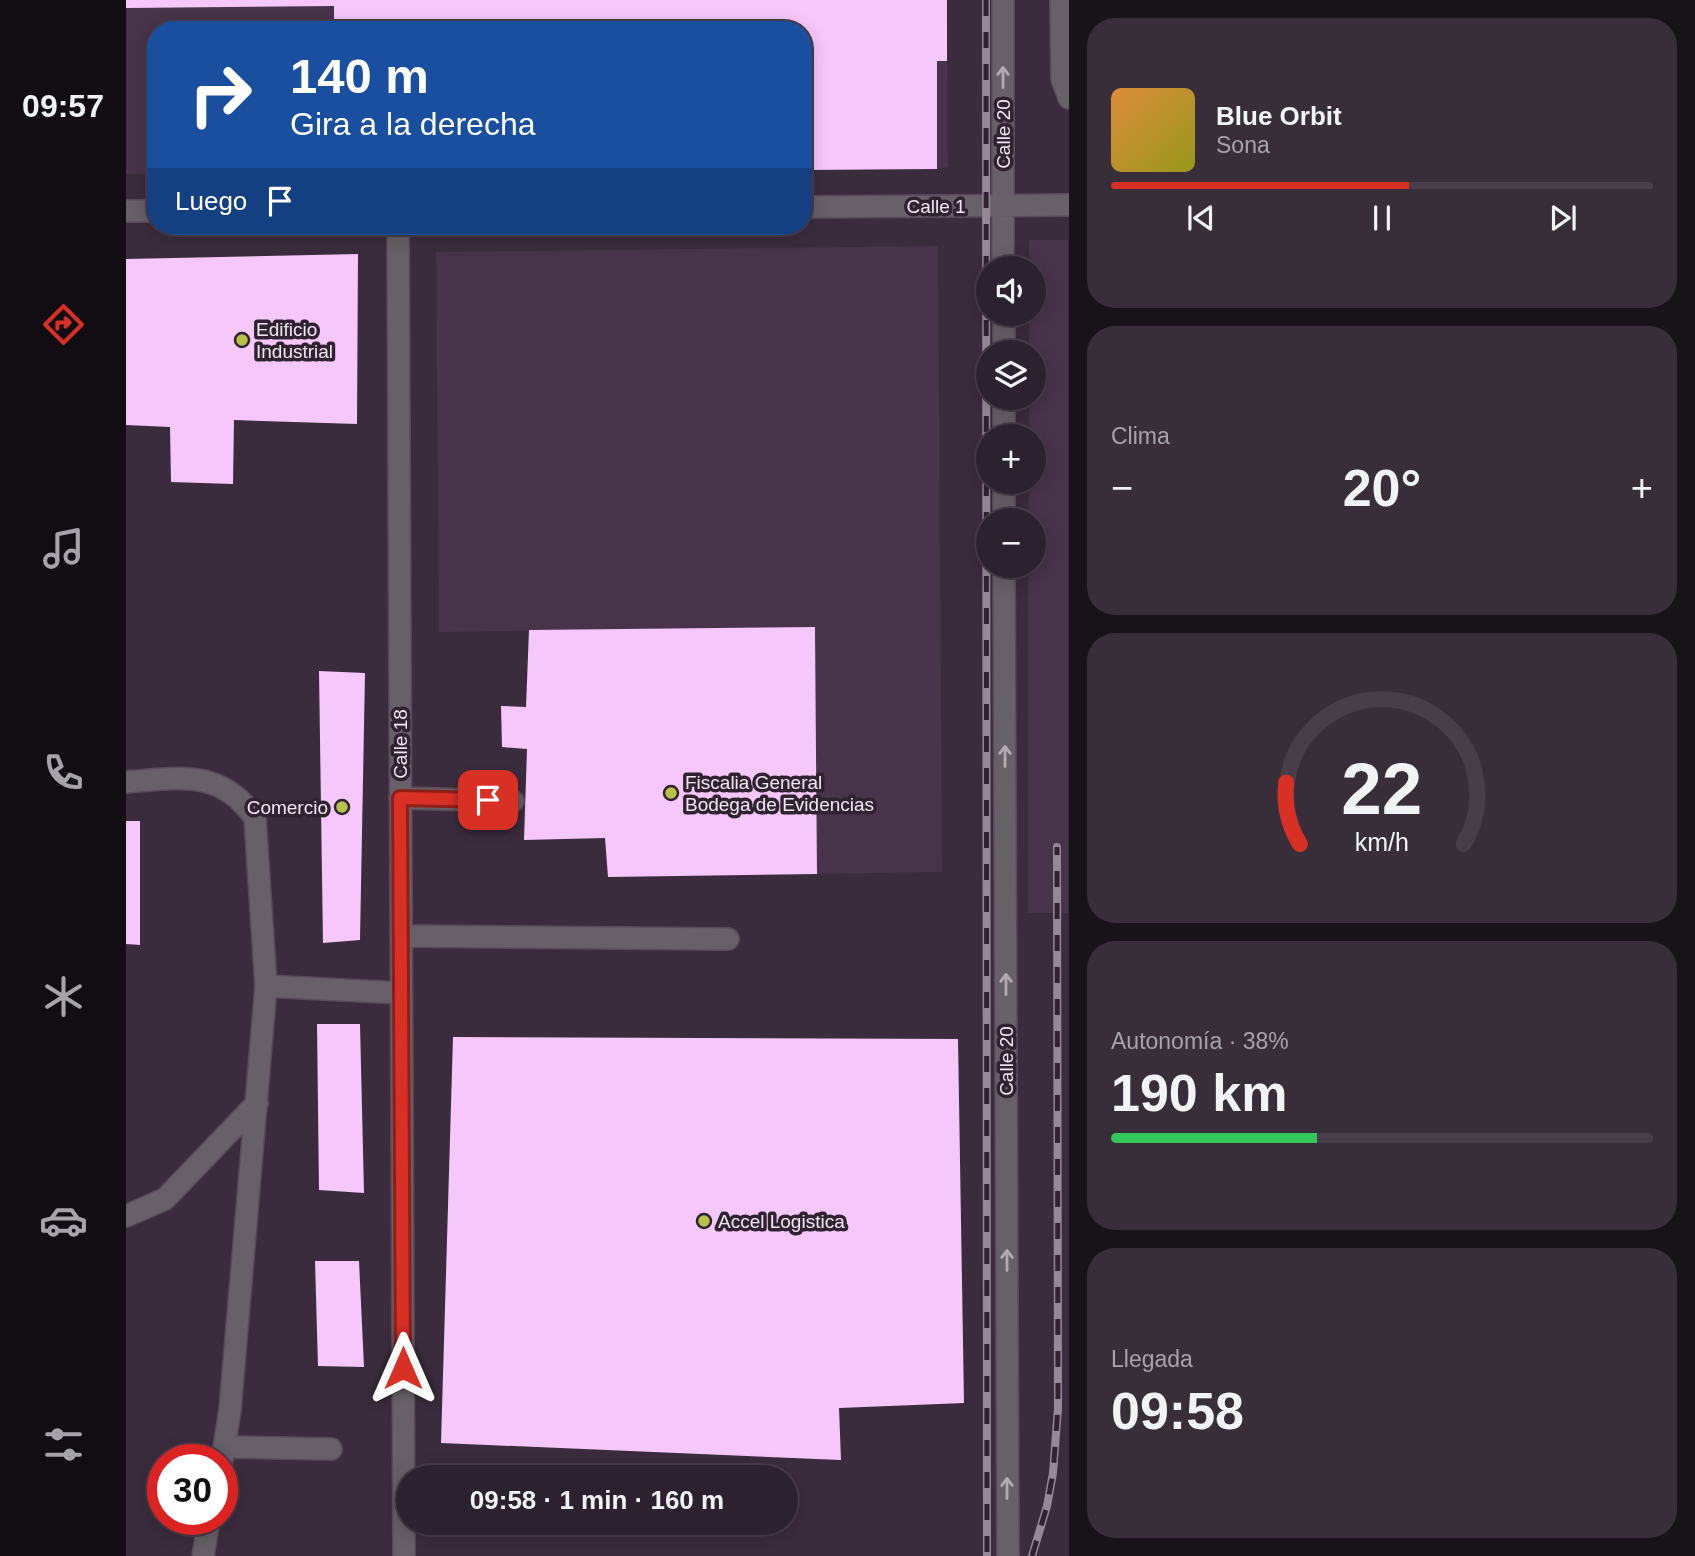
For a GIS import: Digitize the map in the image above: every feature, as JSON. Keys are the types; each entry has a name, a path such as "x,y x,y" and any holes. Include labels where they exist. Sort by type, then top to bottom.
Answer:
{"street":[{"name":"Calle 20","path":"1003,0 1003,256"},
{"path":"1061,0 1062,79 1069,98"},
{"name":"Calle 1","path":"812,207 1069,205"},
{"path":"126,211 147,211"},
{"name":"Calle 18","path":"398,235 404,1556"},
{"name":"Calle 20","path":"1004,578 1008,1556"},
{"path":"126,782 191,777 222,787 243,800 255,818 267,986 225,1444"},
{"path":"400,798 513,801"},
{"path":"401,936 728,939"},
{"path":"267,986 401,993"},
{"path":"126,1216 165,1199 257,1103"},
{"path":"238,1452 331,1449"},
{"path":"203,1556 206,1535"}],"shaded area":[{"path":"126,0 947,0 948,167 812,170 812,21 147,21 147,174 126,174"},
{"path":"1029,240 1068,240 1068,913 1028,913 1028,578 1046,578 1046,508 1028,508 1029,494 1046,494 1046,424 1029,424 1029,410 1046,410 1046,340 1029,340 1029,326 1046,326 1046,256 1029,256"},
{"path":"938,246 942,872 817,874 815,627 439,632 436,252"}],"building":[{"path":"126,0 947,0 947,61 937,61 937,169 812,170 812,21 334,21 334,6 126,8"},
{"name":"Edificio Industrial","path":"358,254 357,424 234,420 233,484 171,482 170,427 126,425 126,259"},
{"name":"Fiscalia General Bodega de Evidencias","path":"815,627 817,874 608,877 605,838 524,840 527,749 502,747 501,706 526,707 529,630"},
{"name":"Comercio","path":"319,671 365,673 360,940 323,943"},
{"path":"126,821 140,821 140,945 126,944"},
{"path":"317,1024 360,1024 364,1193 319,1190"},
{"name":"Accel Logistica","path":"453,1037 958,1039 964,1403 839,1408 841,1460 441,1443"},
{"path":"315,1261 359,1261 364,1367 318,1366"}],"railway":[{"path":"986,0 987,1556"},
{"path":"1032,1556 1047,1506 1053,1473 1058,1408 1057,847"}],"place":[{"name":"Edificio Industrial","path":"242,340"},
{"name":"Fiscalia General Bodega de Evidencias","path":"671,793"},
{"name":"Comercio","path":"342,807"},
{"name":"Accel Logistica","path":"704,1221"}],"route":[{"path":"403,1368 400,798 488,800"}]}
